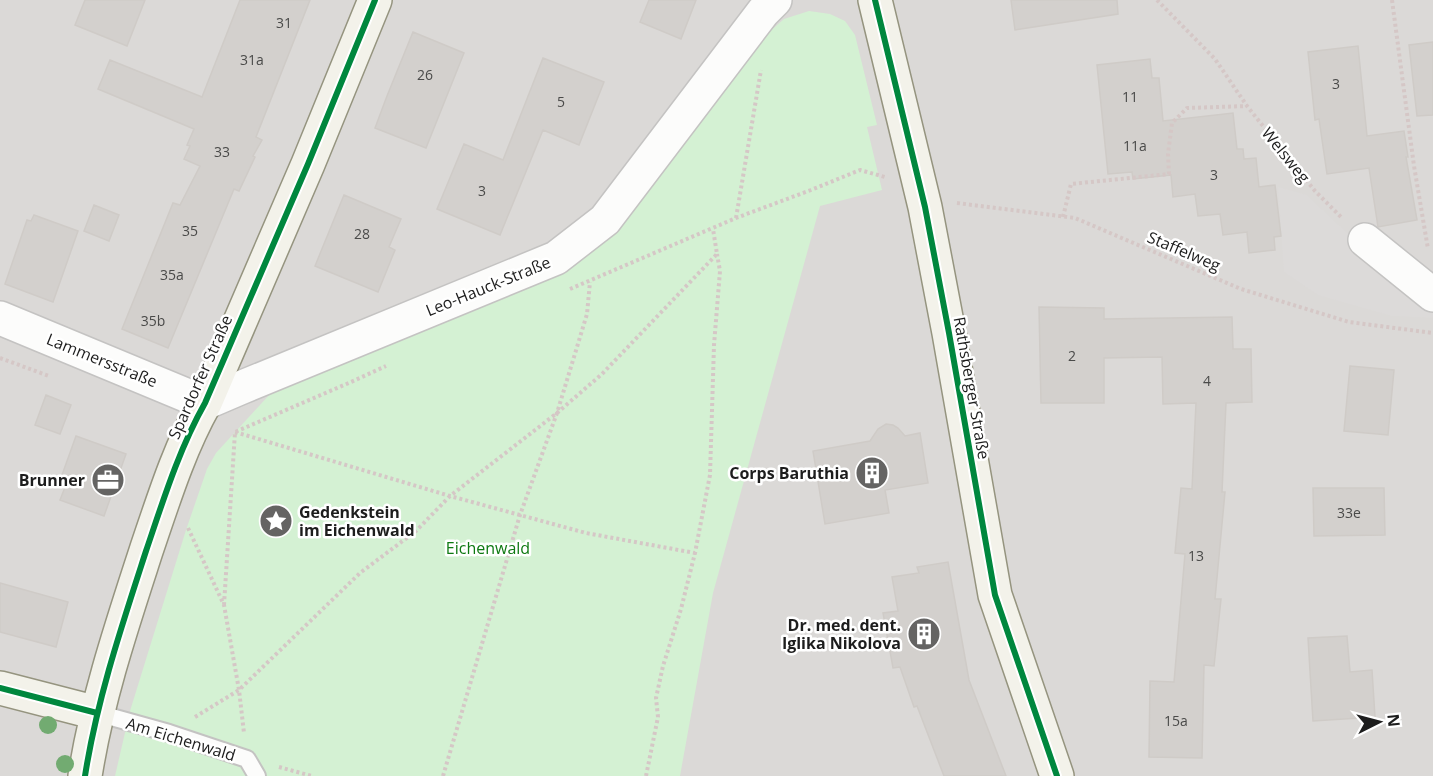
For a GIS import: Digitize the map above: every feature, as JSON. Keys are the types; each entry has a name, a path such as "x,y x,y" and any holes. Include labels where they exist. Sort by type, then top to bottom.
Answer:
{"street":[{"name":"Spardorfer Straße","path":"85,776 97,713 165,493 191,426 205,403 375,0"},
{"name":"Leo-Hauck-Straße","path":"205,403 556,258 605,220 763,12 775,0"},
{"name":"Rathsberger Straße","path":"874,0 925,207 995,595 1057,776"},
{"path":"1365,240 1433,295"},
{"name":"Lammersstraße","path":"0,318 205,403"},
{"path":"0,688 97,713"}],"lane":[{"name":"Am Eichenwald","path":"97,713 169,733 247,759 257,776"}],"path":[{"path":"1392,0 1414,166 1429,257"},
{"path":"736,219 762,62"},
{"path":"1063,217 1071,184 1169,174 1168,154 1172,123 1187,108 1247,106"},
{"path":"569,290 736,219 860,170 892,179 925,207"},
{"path":"646,776 658,717 656,698 695,552 710,475 714,345 720,271 712,229"},
{"path":"169,733 239,690 360,573 417,531 450,496 602,374 717,254"},
{"path":"443,776 520,516 557,412 587,314 590,282"},
{"path":"235,432 392,362"},
{"path":"205,403 235,432 520,516 586,533 695,552"},
{"path":"235,432 224,605 239,690 247,759"},
{"path":"158,516 187,526 224,605"}],"shaded area":[{"path":"0,0 1433,0 1433,776 0,776"},
{"path":"1278,187 1307,195 1390,273 1433,300 1433,318 1392,316 1318,295 1284,272"}],"green space":[{"name":"Eichenwald","path":"809,11 830,14 845,21 855,35 877,125 867,127 882,190 820,206 713,593 680,776 115,776 130,711 186,530 207,469 216,453 271,393 556,271 751,48 784,19"}],"building":[{"path":"85,0 145,0 127,46 75,25"},
{"path":"240,0 310,0 256,137 262,140 239,191 234,189 168,348 122,329 173,203 180,205 200,166 184,159 194,129 98,89 110,60 202,97"},
{"path":"649,0 696,0 681,39 640,22"},
{"path":"1011,0 1117,0 1118,14 1015,30"},
{"path":"413,32 464,53 426,148 375,128"},
{"path":"1433,42 1433,115 1417,116 1409,45"},
{"path":"1358,46 1367,136 1404,131 1417,220 1378,227 1369,168 1327,174 1319,119 1315,120 1308,52"},
{"path":"543,58 604,82 579,145 543,130 500,235 437,209 464,144 503,160"},
{"path":"1150,59 1152,78 1159,78 1163,121 1233,113 1237,149 1243,149 1244,159 1256,158 1259,187 1275,185 1281,236 1274,237 1275,250 1249,253 1247,232 1223,235 1220,214 1198,216 1195,194 1173,197 1171,175 1133,179 1132,172 1108,174 1097,65"},
{"path":"344,195 401,219 389,247 395,250 378,292 315,266"},
{"path":"94,205 119,215 109,241 84,231"},
{"path":"34,215 78,231 53,302 5,284 27,220 31,221"},
{"path":"1039,307 1104,308 1104,319 1232,317 1233,349 1251,349 1252,402 1226,403 1222,492 1225,492 1215,599 1221,599 1214,666 1204,665 1202,758 1149,757 1150,681 1174,682 1185,554 1175,553 1181,488 1192,489 1196,403 1163,404 1162,357 1104,358 1104,403 1041,403"},
{"path":"1350,366 1394,370 1388,435 1344,431"},
{"path":"46,395 71,405 60,434 35,425"},
{"name":"Corps Baruthia","path":"886,424 898,428 905,436 920,433 928,483 885,490 889,513 825,524 813,451 870,441 878,429"},
{"path":"76,436 126,454 104,516 60,500 69,477 62,475"},
{"path":"1313,488 1384,488 1385,535 1314,536"},
{"path":"948,562 969,680 1006,776 944,776 917,706 914,707 900,667 893,668 883,613 898,611 892,577 919,573 917,567"},
{"path":"0,583 68,602 56,647 0,632"},
{"path":"1347,636 1350,672 1372,670 1375,717 1313,721 1308,638"}],"cycle path":[{"path":"85,776 96,719 111,662 172,475 308,164 375,0"},
{"path":"875,0 925,207 995,595 1057,776"},
{"path":"0,688 97,713"}],"place":[{"name":"Corps Baruthia","path":"872,473"},
{"name":"Brunner","path":"108,480"},
{"name":"Gedenkstein im Eichenwald","path":"276,521"},
{"name":"Dr. med. dent. Iglika Nikolova","path":"924,634"}]}
